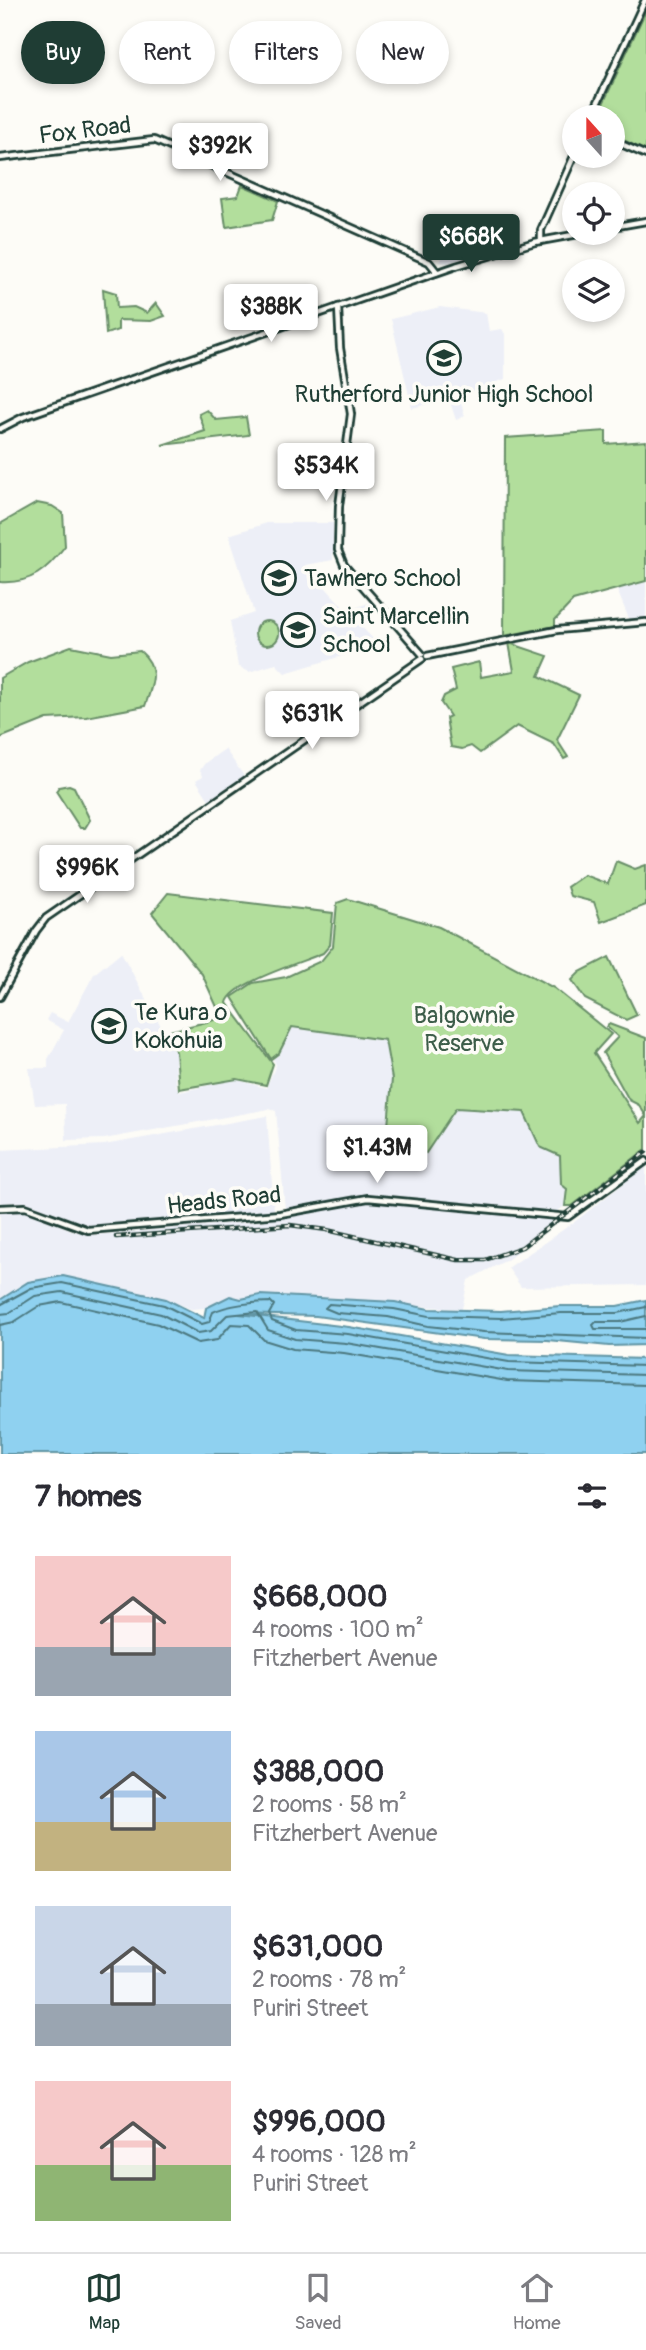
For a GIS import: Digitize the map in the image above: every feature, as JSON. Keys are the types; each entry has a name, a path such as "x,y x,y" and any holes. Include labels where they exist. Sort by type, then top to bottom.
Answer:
{"main road":[{"path":"597,105 645,0"},
{"name":"Fox Road","path":"0,158 154,140 429,262 438,272"},
{"path":"625,146 646,155"},
{"path":"541,241 541,230 569,168"},
{"path":"625,225 646,221"},
{"path":"0,429 23,418 438,272 562,237"},
{"path":"340,315 355,301"},
{"path":"337,307 340,315 340,348 352,419 339,499 338,555 424,656"},
{"path":"0,997 36,931 46,918 424,656 541,633 646,622"},
{"name":"Heads Road","path":"0,1208 25,1206 88,1230 280,1214 368,1198 568,1217 646,1161"}],"shaded area":[{"path":"459,230 488,230 491,250 447,263 440,262 453,233"},
{"name":"Rutherford Junior High School","path":"440,307 486,313 489,331 502,329 505,334 505,379 459,396 465,416 456,420 449,399 412,408 391,319"},
{"path":"267,523 333,523 333,560 305,565 347,611 371,602 379,610 354,619 379,645 285,673 276,664 249,672 238,666 230,621 254,613 229,535"},
{"path":"646,581 646,617 629,619 617,590"},
{"path":"225,749 244,776 209,800 196,780 203,776 200,770 205,763"},
{"path":"121,952 175,1052 176,1085 180,1092 235,1079 266,1088 276,1065 273,1058 279,1053 292,1027 385,1040 392,1079 387,1138 455,1108 524,1112 540,1147 560,1156 561,1184 567,1189 565,1206 553,1214 378,1195 285,1210 276,1111 269,1109 104,1139 66,1140 65,1104 35,1105 29,1068 48,1068 48,1059 64,1030 46,1020 50,1013 68,1022 94,974"},
{"path":"267,1116 274,1211 90,1227 25,1202 0,1203 0,1150 104,1145"},
{"path":"646,1166 646,1285 521,1287 508,1268 577,1220"},
{"path":"368,1200 559,1221 507,1260 468,1280 462,1309 260,1295 241,1299 230,1297 206,1308 191,1309 166,1299 63,1276 0,1300 0,1211 22,1210 74,1231 94,1235 261,1221"}],"green space":[{"path":"646,10 646,151 625,141 625,105 602,105"},
{"path":"242,185 278,201 272,220 226,227 222,198 238,196"},
{"path":"103,289 116,293 117,308 134,307 147,313 156,303 165,316 151,321 118,320 118,330 106,334"},
{"path":"207,410 216,420 246,417 249,435 162,445 205,431 199,414"},
{"path":"606,431 606,444 646,441 646,581 573,601 555,620 555,626 504,636 505,438"},
{"path":"37,503 52,506 63,513 65,546 52,562 37,574 21,581 0,582 0,524"},
{"path":"267,621 278,628 279,633 272,644 267,645 256,638 255,633 262,622"},
{"path":"509,643 548,656 539,676 579,695 557,740 568,757 564,759 554,744 517,726 480,753 471,746 462,749 451,747 446,718 450,716 441,703 444,696 456,690 451,669 479,662 481,677 514,671"},
{"path":"71,646 111,654 140,651 150,664 153,677 145,706 86,717 47,719 0,738 0,678 28,662"},
{"path":"59,787 74,787 90,820 85,828 80,828 56,791"},
{"path":"616,861 635,869 646,865 646,905 601,922 594,902 570,896 567,887 584,875 608,884"},
{"path":"168,893 333,913 330,945 323,953 254,981 231,995 227,1003 273,1064 266,1085 237,1079 179,1089 176,1052 166,1032 222,1018 202,974 152,913"},
{"name":"Balgownie Reserve","path":"348,899 439,927 554,988 611,1034 594,1053 640,1123 646,1116 646,1149 572,1206 565,1206 567,1189 561,1184 560,1156 540,1147 524,1112 456,1108 426,1153 387,1138 392,1079 385,1040 292,1027 279,1053 271,1059 232,997 253,983 286,977 321,961 333,946 337,903"},
{"path":"609,957 637,1015 626,1020 585,999 572,980 580,972"},
{"path":"609,1024 646,1038 646,1116 639,1105 629,1100 603,1053 618,1037 607,1027"}],"water":[{"path":"63,1276 166,1299 204,1318 206,1308 230,1296 241,1299 260,1295 395,1302 429,1309 501,1311 560,1306 617,1306 646,1300 646,1345 609,1346 547,1340 484,1339 316,1316 239,1314 349,1327 509,1355 646,1359 646,1454 0,1454 0,1300 28,1282"}],"railway":[{"path":"116,1237 290,1225 327,1230 458,1260 485,1260 522,1247 646,1152"}],"place":[{"name":"Rutherford Junior High School","path":"444,358"},
{"name":"Tawhero School","path":"279,578"},
{"name":"Saint Marcellin School","path":"298,630"},
{"name":"Te Kura o Kokohuia","path":"109,1026"}]}
